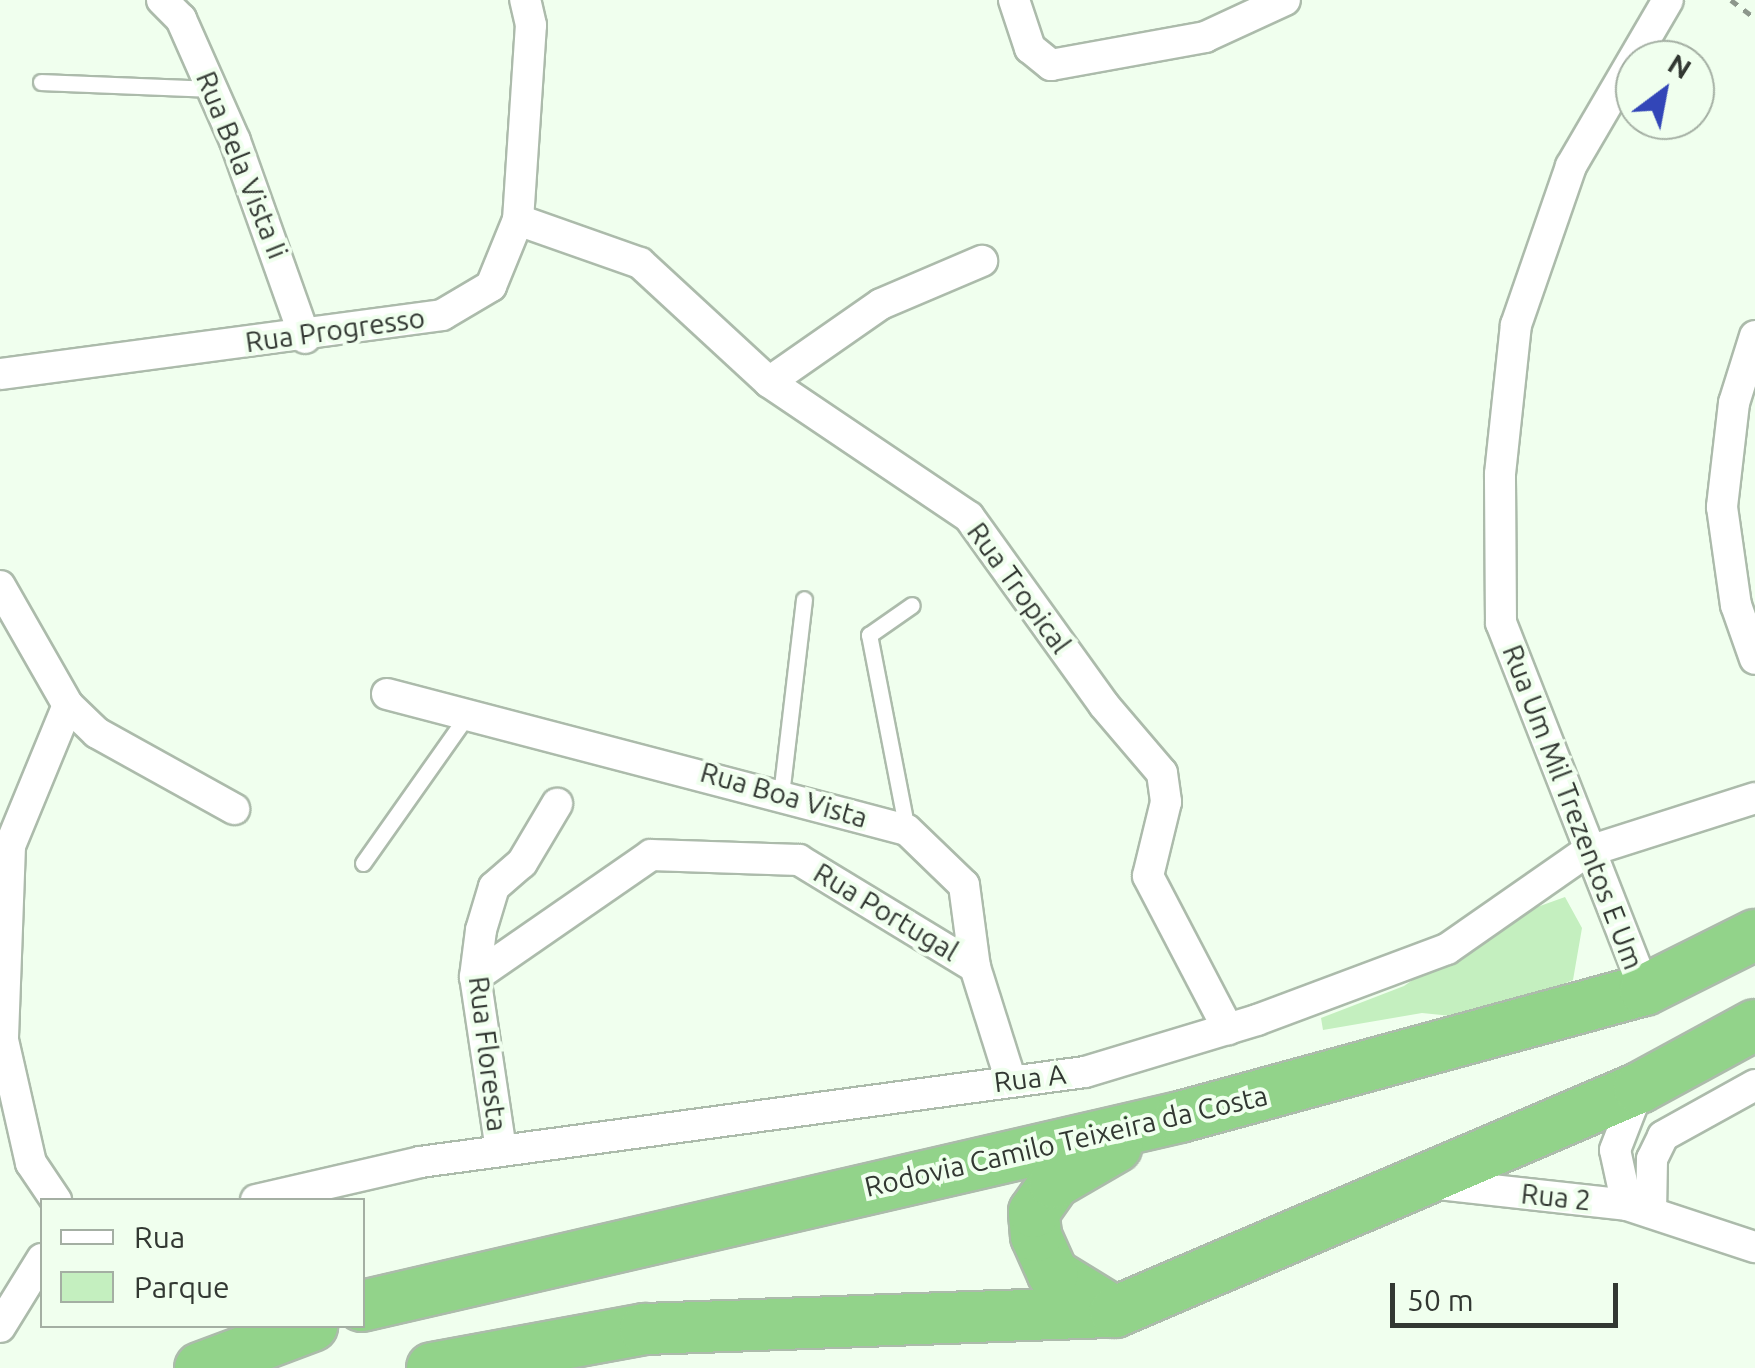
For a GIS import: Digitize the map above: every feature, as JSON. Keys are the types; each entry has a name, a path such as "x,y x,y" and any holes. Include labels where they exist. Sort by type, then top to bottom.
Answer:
{"highway":[{"name":"Rodovia Camilo Teixeira da Costa","path":"365,1305 1180,1117 1645,990 1755,934"},
{"path":"438,1367 645,1329 1114,1312 1639,1088 1755,1025"},
{"path":"1114,1312 1052,1274 1036,1236 1034,1212 1054,1184 1082,1163 1180,1117"},
{"path":"200,1368 307,1328"}],"street":[{"name":"Rua Bela Vista Ii","path":"162,0 181,18 212,90 278,250 305,338"},
{"name":"Rua Progresso","path":"0,374 305,338 442,315 492,286 518,220 531,25 526,0"},
{"path":"1014,0 1030,48 1050,65 1125,56 1205,37 1285,0"},
{"name":"Rua Um Mil Trezentos E Um","path":"1645,990 1586,852 1501,623 1500,474 1516,325 1565,184 1662,2"},
{"name":"Rua Tropical","path":"518,220 640,264 769,382 970,517 1104,705 1162,773 1166,802 1148,876 1228,1029"},
{"path":"769,382 881,304 982,260"},
{"path":"1755,336 1734,403 1722,508 1736,605 1755,659"},
{"path":"0,586 68,705 97,733 234,809"},
{"name":"Rua Boa Vista","path":"387,694 907,830 964,885 975,967 1011,1081"},
{"path":"55,1198 31,1163 3,1040 10,846 68,705"},
{"name":"Rua A","path":"266,1198 501,1150 1085,1072 1228,1029 1448,950 1586,852 1755,798"},
{"name":"Rua Floresta","path":"501,1150 475,977 494,887 522,863 557,804"},
{"name":"Rua Portugal","path":"475,977 651,855 799,860 975,967"},
{"path":"1755,1086 1663,1136 1652,1159 1639,1208 1755,1246"},
{"name":"Rua 2","path":"1421,1182 1639,1208 1615,1150 1639,1088"},
{"path":"0,1327 40,1261"}],"lane":[{"path":"40,82 212,90"},
{"path":"781,795 804,599"},
{"path":"907,830 869,635 912,605"},
{"path":"363,863 468,714"}],"path":[{"path":"1732,0 1755,18"}],"green space":[{"path":"1565,897 1582,928 1573,980 1481,1019 1422,1013 1323,1030 1321,1018 1404,986 1496,922"}]}
